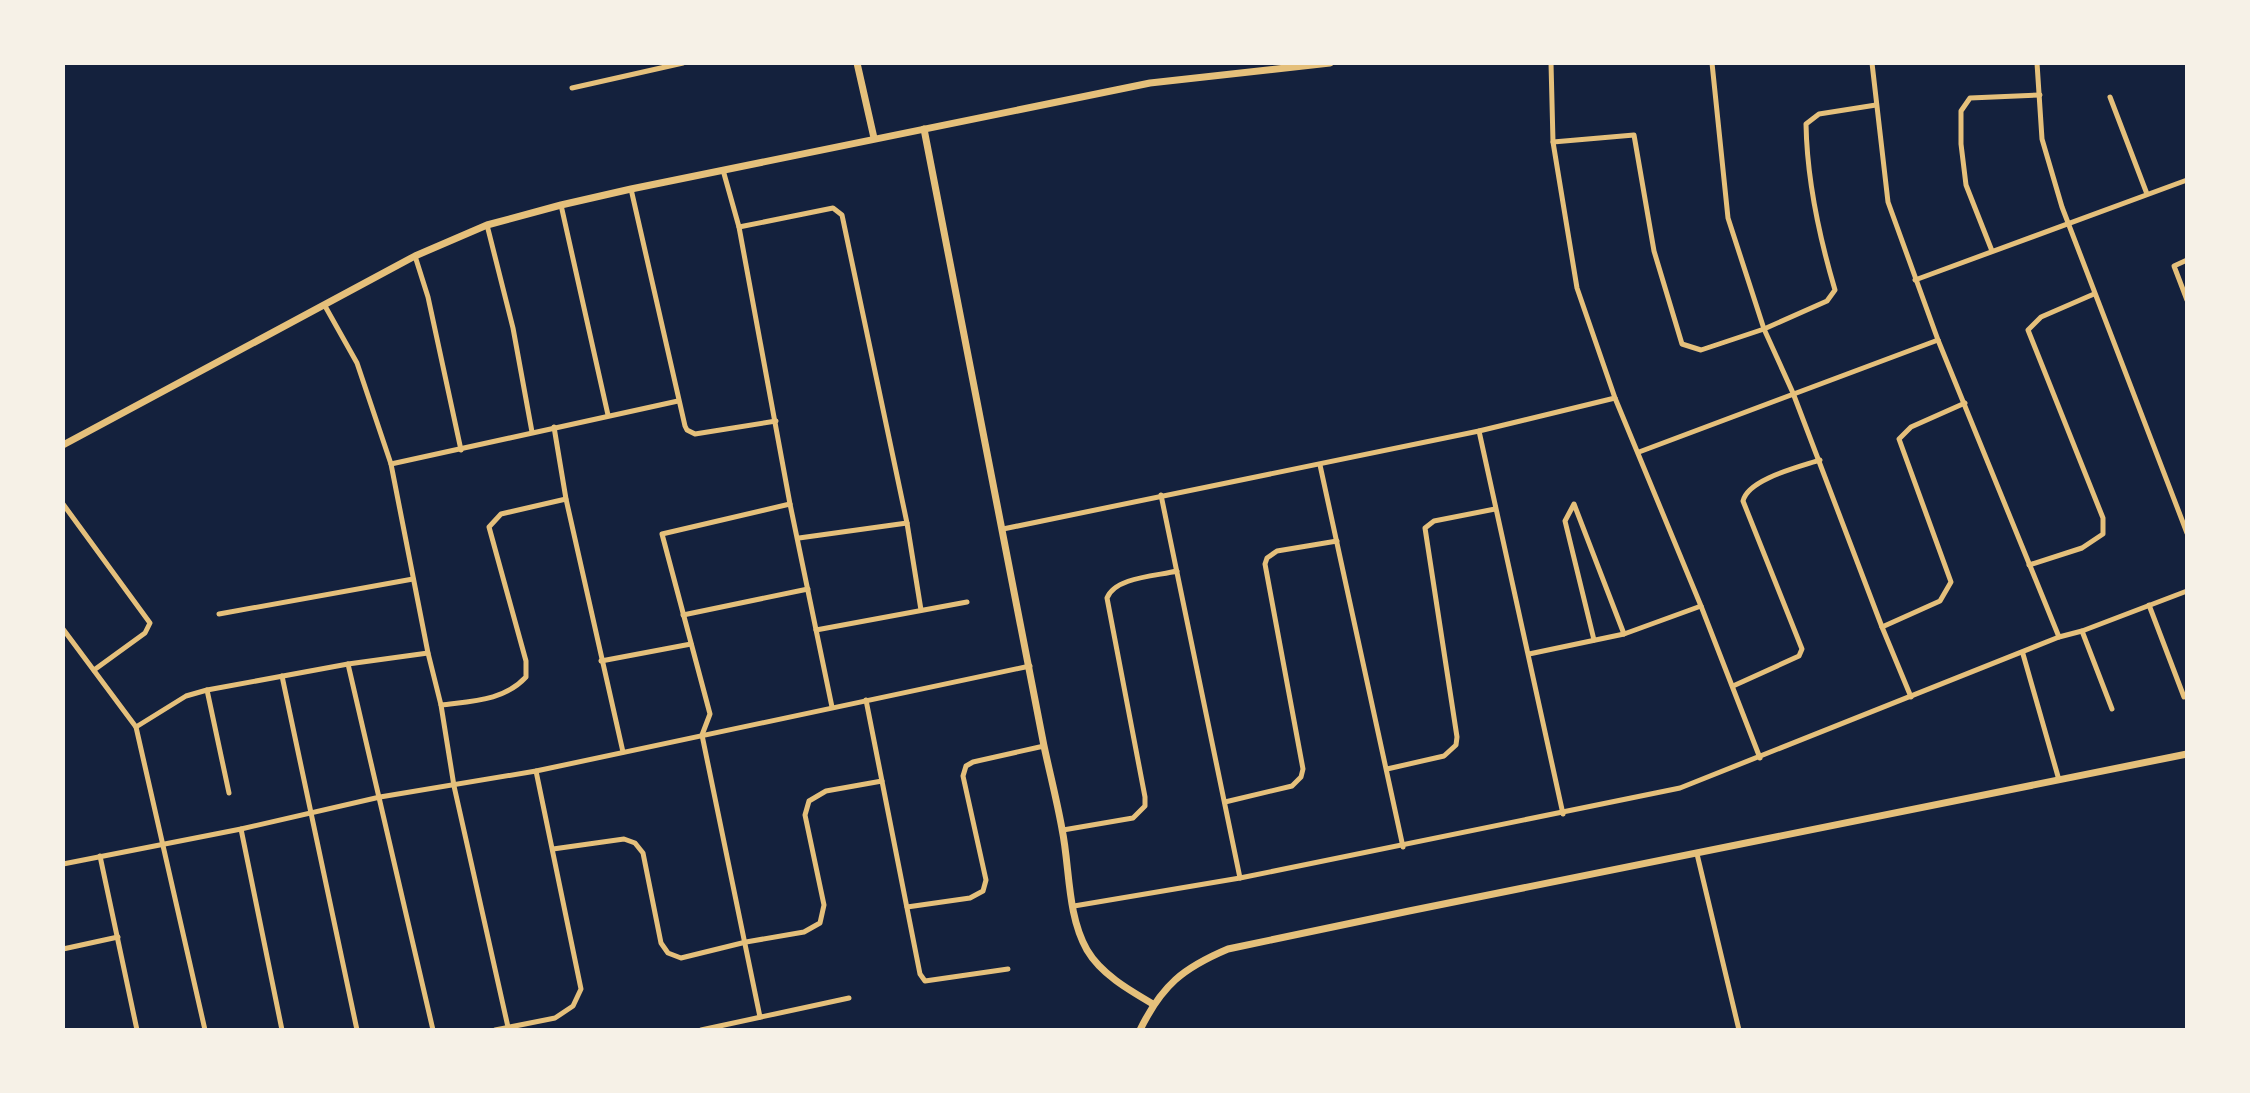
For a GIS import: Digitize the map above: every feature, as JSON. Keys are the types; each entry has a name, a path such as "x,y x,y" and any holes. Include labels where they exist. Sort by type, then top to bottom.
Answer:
{"street":[{"path":"572,88 683,63"},
{"path":"857,63 874,138"},
{"path":"63,445 415,256 487,225 631,189 1150,83 1330,63"},
{"path":"1551,63 1553,142 1577,288 1615,398 1760,758"},
{"path":"1712,63 1728,218 1763,329 1820,460 1911,697"},
{"path":"1872,63 1888,202 1938,340 2059,638"},
{"path":"2037,63 2042,139 2062,206 2187,533"},
{"path":"1992,251 1966,185 1961,144 1961,111 1970,98 2040,95"},
{"path":"2110,97 2147,194"},
{"path":"1553,142 1634,135 1654,251 1682,344 1701,350 1763,329 1827,301 1835,290 1820,240 1807,155 1806,124 1819,114 1876,105"},
{"path":"924,130 1062,831 1073,906 1088,951 1101,967 1126,988 1153,1004"},
{"path":"723,170 739,227 790,504 832,707"},
{"path":"1915,280 2187,180"},
{"path":"631,189 685,426 691,433 776,421"},
{"path":"561,205 608,415"},
{"path":"739,227 833,208 842,215 907,523 920,610"},
{"path":"487,225 513,328 532,432"},
{"path":"415,256 428,297 461,450"},
{"path":"2187,260 2174,266 2187,300"},
{"path":"2029,565 2082,548 2103,534 2104,518 2028,330 2041,317 2094,295"},
{"path":"325,306 357,363 391,464 428,653 441,705 454,786 509,1027"},
{"path":"1639,452 1938,340"},
{"path":"1003,529 1479,431 1615,398"},
{"path":"391,464 678,401"},
{"path":"1882,627 1940,601 1951,582 1899,439 1911,427 1965,403"},
{"path":"554,427 566,499 623,752"},
{"path":"1479,431 1563,814"},
{"path":"1732,686 1799,656 1802,649 1742,501 1744,494 1758,483 1820,460"},
{"path":"1320,465 1403,847"},
{"path":"1161,495 1240,878"},
{"path":"441,705 494,697 516,688 526,677 526,661 489,527 501,514 566,499"},
{"path":"63,504 150,623 145,633 94,670"},
{"path":"760,1017 702,735 710,714 662,534 790,504"},
{"path":"1594,640 1565,520 1574,504 1624,634"},
{"path":"1387,769 1444,755 1456,745 1457,737 1425,527 1434,521 1495,509"},
{"path":"2178,513 2187,509"},
{"path":"799,538 907,523"},
{"path":"1224,802 1292,786 1301,777 1303,769 1265,564 1267,558 1277,551 1337,541"},
{"path":"1062,831 1133,818 1145,806 1107,598 1110,591 1120,583 1177,572"},
{"path":"219,614 413,579"},
{"path":"683,615 808,589"},
{"path":"1073,906 1403,847 1680,788 2059,638 2187,591"},
{"path":"816,630 967,602"},
{"path":"2149,605 2184,697"},
{"path":"1529,654 1624,634 1701,607"},
{"path":"63,629 136,727 205,1030"},
{"path":"2082,631 2112,709"},
{"path":"601,661 691,643"},
{"path":"136,727 186,696 207,690 348,664 428,653"},
{"path":"2023,654 2059,780"},
{"path":"348,664 433,1030"},
{"path":"63,864 241,829 380,797 536,771 1030,666"},
{"path":"282,676 356,1030"},
{"path":"207,690 229,793"},
{"path":"866,700 920,974 925,981 1008,969"},
{"path":"907,907 970,898 983,891 986,880 962,776 966,766 973,762 1044,746"},
{"path":"1140,1030 1153,1004 1180,974 1228,949 2187,754"},
{"path":"495,1030 555,1018 573,1006 581,989 536,771"},
{"path":"553,849 624,838 635,843 643,853 661,943 668,953 681,958 746,942 804,932 820,923 824,905 805,815 809,801 825,791 882,781"},
{"path":"241,829 282,1030"},
{"path":"1697,854 1739,1030"},
{"path":"100,856 137,1030"},
{"path":"63,949 118,937"},
{"path":"701,1030 849,998"}]}
